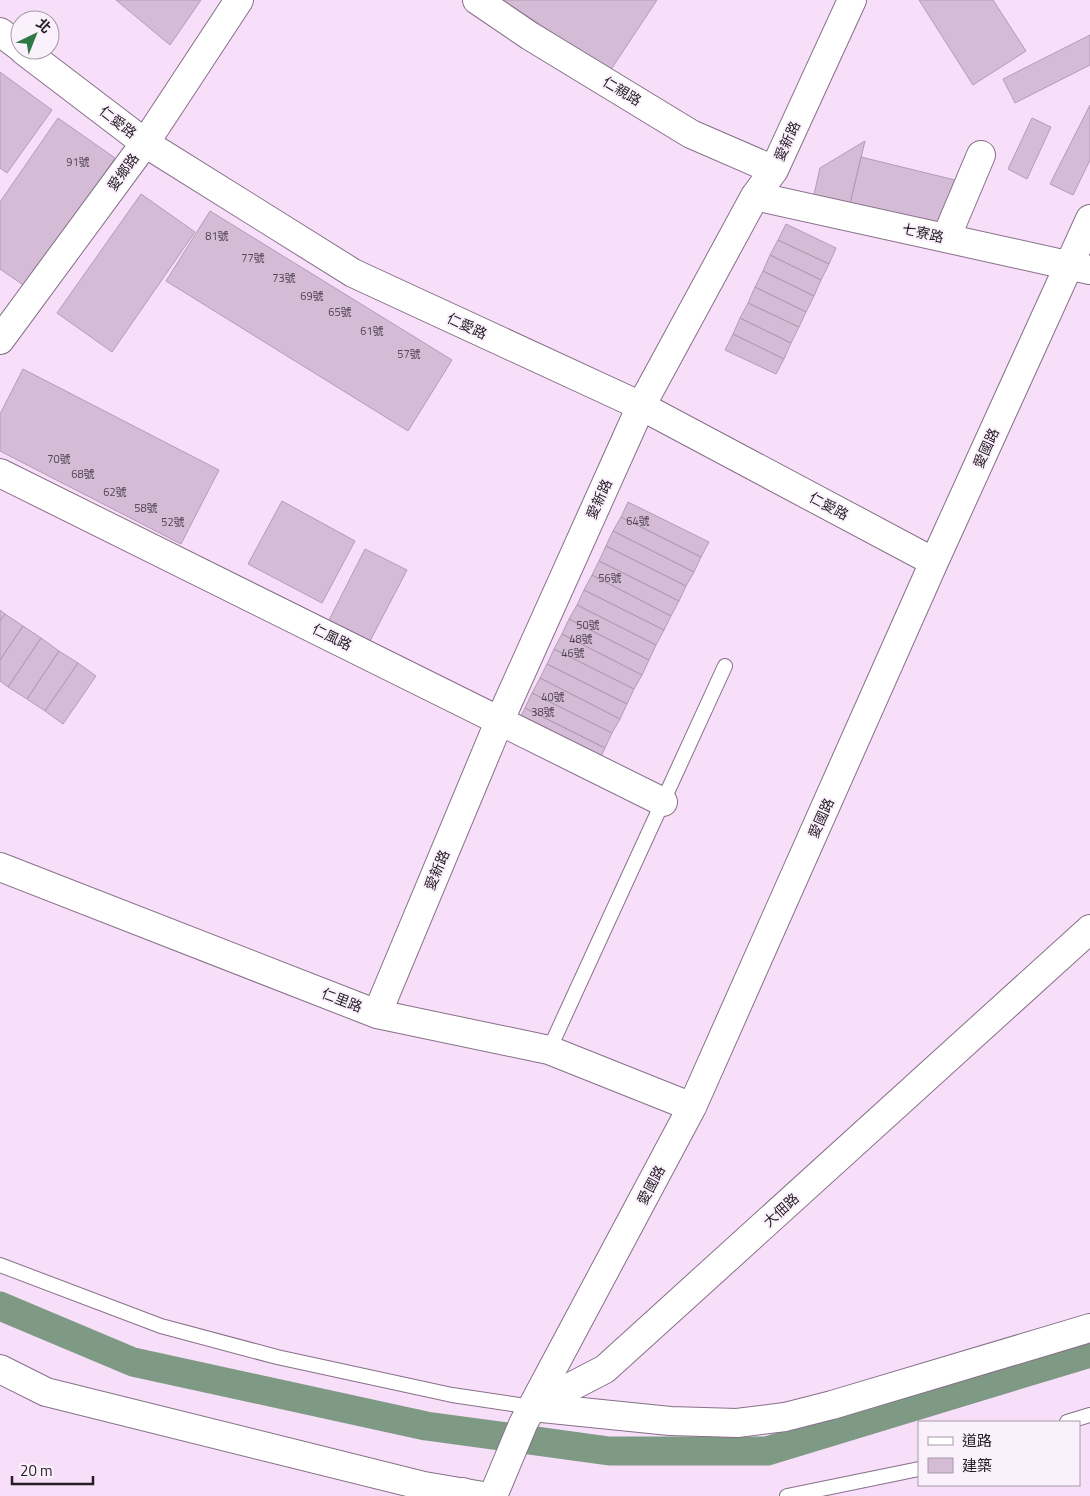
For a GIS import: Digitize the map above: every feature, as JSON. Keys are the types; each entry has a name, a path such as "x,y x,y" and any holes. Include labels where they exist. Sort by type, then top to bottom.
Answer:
{"street":[{"name":"愛鄉路","path":"0,340 144,143 239,0"},
{"name":"仁親路","path":"477,0 530,36 691,134 774,170"},
{"name":"愛新路","path":"377,1014 499,722 641,406 755,196 774,170 852,0"},
{"name":"仁愛路","path":"36,60 144,143 353,273 641,406 934,562"},
{"path":"946,238 981,155"},
{"name":"七寮路","path":"755,196 1079,268"},
{"name":"愛國路","path":"528,1415 692,1107 934,562 1079,268 1090,219"},
{"name":"仁風路","path":"0,473 663,802"},
{"name":"仁里路","path":"0,867 377,1014 548,1050 692,1107"},
{"name":"大佃路","path":"528,1415 605,1369 1090,929"},
{"path":"0,1369 46,1392 424,1486 479,1494 528,1415 737,1423 785,1417 832,1405 1090,1328"}],"lane":[{"path":"548,1050 725,666"},
{"path":"0,1264 161,1326 277,1356 442,1393 528,1415"},
{"path":"1070,1421 1090,1415"},
{"path":"787,1496 918,1469"}],"building":[{"path":"116,0 201,0 170,45"},
{"path":"503,0 657,0 610,71"},
{"path":"919,0 993,0 1026,51 973,85"},
{"path":"1090,35 1090,65 1015,103 1003,79"},
{"path":"0,72 52,110 7,173 0,168"},
{"path":"1090,105 1090,160 1073,195 1050,184"},
{"path":"58,118 115,158 26,287 0,269 0,202"},
{"path":"1032,118 1051,127 1027,179 1008,169"},
{"path":"865,141 849,208 813,199 820,168"},
{"path":"861,157 955,180 943,231 849,208"},
{"path":"141,194 195,232 112,352 57,313"},
{"path":"210,211 452,360 408,431 166,281"},
{"path":"786,224 836,248 829,264 778,240"},
{"path":"778,240 829,264 821,280 770,255"},
{"path":"770,255 821,280 814,296 763,271"},
{"path":"763,271 814,296 806,312 755,287"},
{"path":"755,287 806,312 799,327 748,303"},
{"path":"748,303 799,327 791,343 740,318"},
{"path":"740,318 791,343 784,359 733,334"},
{"path":"733,334 784,359 776,374 725,350"},
{"path":"23,369 219,470 181,544 0,451 0,414"},
{"path":"282,501 355,541 322,603 248,564"},
{"path":"628,502 709,542 701,557 621,517"},
{"path":"621,517 701,557 694,572 613,531"},
{"path":"613,531 694,572 686,586 606,546"},
{"path":"606,546 686,586 679,601 599,561"},
{"path":"365,549 407,570 369,643 328,622"},
{"path":"599,561 679,601 671,616 592,575"},
{"path":"592,575 671,616 664,630 584,590"},
{"path":"584,590 664,630 656,645 577,605"},
{"path":"577,605 656,645 649,660 569,619"},
{"path":"0,610 5,614 0,621"},
{"path":"5,614 23,626 0,660 0,621"},
{"path":"569,619 649,660 642,675 562,634"},
{"path":"23,626 41,638 8,687 0,681 0,660"},
{"path":"562,634 642,675 634,689 554,649"},
{"path":"41,638 59,651 27,699 8,687"},
{"path":"554,649 634,689 627,704 547,664"},
{"path":"59,651 78,663 45,711 27,699"},
{"path":"78,663 96,676 63,724 45,711"},
{"path":"547,664 627,704 620,719 540,678"},
{"path":"540,678 620,719 612,733 532,693"},
{"path":"532,693 612,733 605,748 525,708"},
{"path":"525,708 605,748 598,763 518,722"}],"waterway":[{"path":"0,1306 133,1362 426,1426 609,1451 767,1451 1090,1353"}]}
